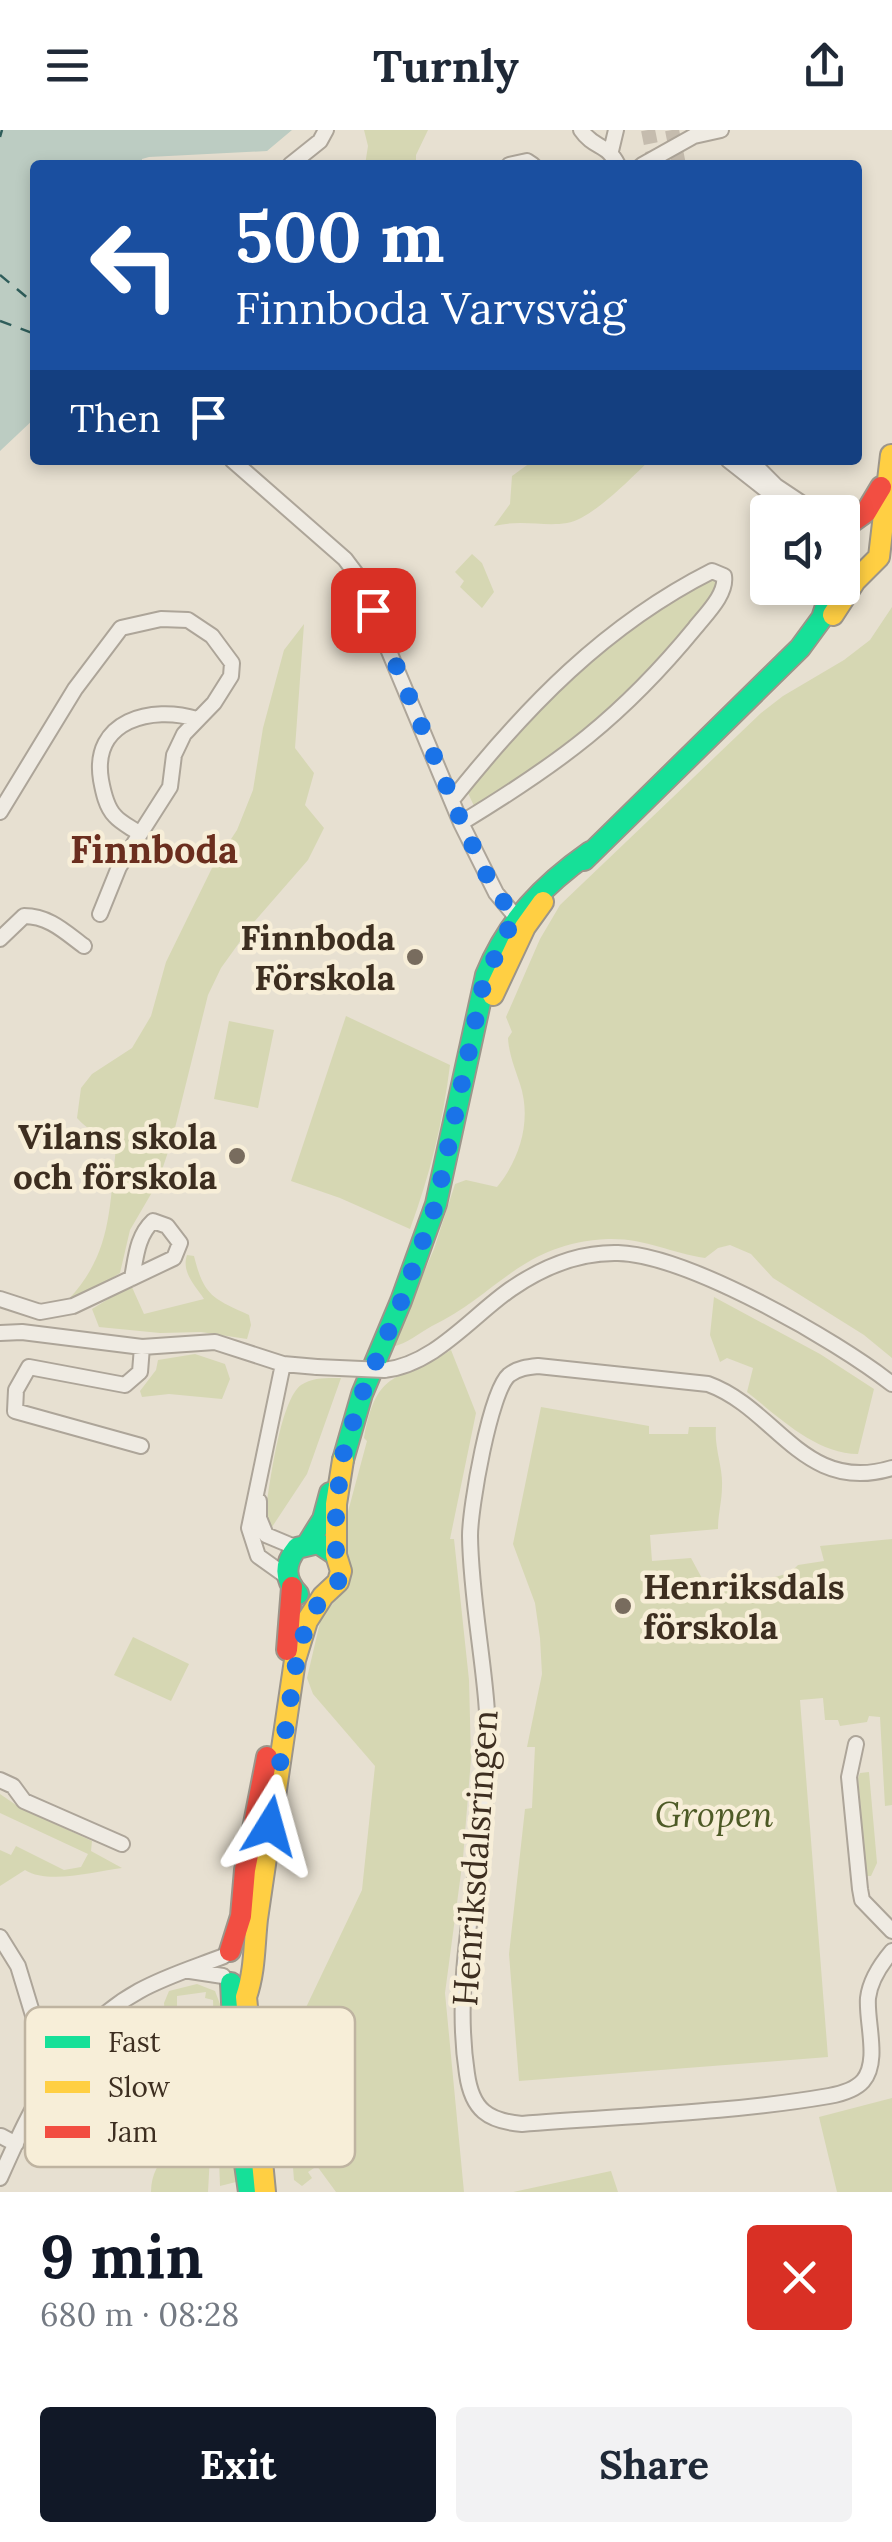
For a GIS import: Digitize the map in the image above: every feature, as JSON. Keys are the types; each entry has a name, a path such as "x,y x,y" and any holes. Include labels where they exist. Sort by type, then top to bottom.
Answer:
{"street":[{"path":"296,160 320,141 326,130"},
{"path":"581,130 588,141 615,158"},
{"path":"615,158 616,130"},
{"path":"650,160 691,133 721,130"},
{"path":"860,514 878,498 892,453"},
{"path":"809,637 820,631 879,557 892,453"},
{"path":"238,465 357,575 462,823 489,880 520,922"},
{"path":"734,465 772,495"},
{"path":"755,465 790,495"},
{"path":"860,528 874,531 881,547"},
{"path":"860,571 867,570"},
{"path":"452,800 518,720 590,652 652,605 699,578 712,571 724,576 724,588 709,610 636,696 570,753 462,823"},
{"path":"233,2007 231,1969 245,1870 290,1628 286,1564 323,1519 362,1394 436,1204 484,981 520,922 562,872 590,852 809,637 828,605"},
{"path":"0,812 75,689 121,628 160,619 188,620 224,650 232,663 231,676 178,746 170,787 119,867 100,914"},
{"path":"140,834 115,816 108,804 100,756 121,725 133,718 174,712 197,719"},
{"path":"0,939 24,916 32,916 60,927 84,946"},
{"path":"0,1333 40,1334 142,1348 215,1342 283,1364 384,1370 424,1357 541,1269 582,1257 620,1253 673,1266 771,1309 892,1384"},
{"path":"0,1299 40,1312 74,1306 132,1278"},
{"path":"40,1312 40,1334"},
{"path":"140,1446 15,1411 16,1390 29,1367 125,1385 140,1372 142,1348"},
{"path":"283,1364 250,1516 250,1540 258,1556 306,1597 323,1596"},
{"name":"Henriksdalsringen","path":"892,1468 860,1474 822,1465 730,1395 708,1384 538,1366 518,1369 504,1381 491,1414 470,1534 488,1738 466,1958 467,2076 474,2098 486,2115 499,2122 522,2124 762,2104 843,2093 860,2084 870,2068 869,1991 892,1950"},
{"path":"231,1969 242,1950 253,1957 292,1674 307,1621 323,1596 338,1582 341,1571 336,1555 340,1468"},
{"path":"258,1490 259,1518 266,1534 302,1546 325,1545 336,1555"},
{"path":"856,1744 849,1777 862,1900 892,1932"},
{"path":"0,1780 13,1786 24,1802 122,1844"},
{"path":"0,1937 18,1966 30,2007"},
{"path":"117,2007 154,1984 189,1971 231,1969"},
{"path":"231,1969 246,1997 247,2007"},
{"path":"0,2178 25,2125"},
{"path":"1,2136 16,2144"},
{"path":"245,2167 249,2192"},
{"path":"262,2167 265,2192"}],"green space":[{"path":"364,130 428,130 416,160 366,160 368,146"},
{"path":"527,465 645,465 611,497 577,520 494,526 510,504 512,476"},
{"path":"472,554 482,563 494,592 482,608 460,587 464,581 455,572"},
{"path":"715,578 722,584 657,668 560,756 475,808 467,791 550,698 643,620"},
{"path":"892,607 892,1358 864,1335 773,1278 751,1254 730,1245 705,1258 634,1241 608,1239 578,1243 532,1260 455,1313 392,1347 434,1249 455,1184 466,1180 497,1187 518,1152 525,1111 506,1017 540,939 560,905 761,713 870,640"},
{"path":"304,624 295,748 314,773 305,805 324,828 308,860 254,922 221,968 208,995 172,1140 158,1182 130,1230 120,1273 68,1300 101,1247 116,1148 77,1118 81,1088 92,1074 132,1048 151,1016 166,962 212,868 237,830 253,790 263,728 284,650"},
{"path":"346,1016 450,1065 435,1148 410,1229 291,1181"},
{"path":"229,1021 274,1030 258,1108 214,1099"},
{"path":"187,1255 194,1256 211,1294 249,1315 247,1339 201,1332 160,1333 99,1327 92,1309 131,1285 144,1314 204,1299 188,1273"},
{"path":"714,1297 820,1354 874,1389 858,1454 813,1441 747,1392 753,1368 727,1358 720,1362 710,1335"},
{"path":"451,1350 476,1413 450,1539 454,1539 469,1680 471,1759 445,1993 464,2192 336,2192 318,2167 355,2167 355,2007 306,2007 362,1890 375,1766 313,1694 307,1678 321,1618 352,1574 345,1539 346,1519 367,1441 364,1438 369,1415 383,1387 392,1379"},
{"path":"195,1354 225,1364 230,1379 222,1399 169,1394 142,1397 140,1391 156,1370 158,1360"},
{"path":"341,1378 307,1474 272,1527 267,1518 267,1502 278,1439 294,1393 306,1382"},
{"name":"Gropen","path":"541,1407 649,1426 649,1434 688,1434 689,1427 716,1427 722,1479 718,1529 650,1535 652,1561 691,1558 704,1582 780,1576 798,1565 824,1561 820,1546 892,1539 892,1805 885,1806 880,1717 869,1716 867,1722 840,1726 838,1720 825,1720 823,1698 800,1700 828,2057 519,2081 509,1954 525,1809 532,1808 535,1747 527,1747 542,1674 535,1603 513,1544"},
{"path":"133,1637 189,1664 171,1701 114,1675"},
{"path":"869,1772 877,1863 871,1876 866,1876 858,1778 860,1773"},
{"path":"0,1794 92,1841 91,1851 122,1868 59,1877 25,1870 0,1886 0,1850 11,1855 16,1846 64,1870 81,1867 88,1854 0,1813"},
{"path":"197,1984 215,1991 220,2007 213,2007 213,2000 205,1998 206,1992 177,1996 177,2007 164,2007 169,1991"},
{"path":"892,2098 892,2192 837,2192 819,2117"},
{"path":"209,2167 208,2192 151,2192 156,2169"},
{"path":"219,2167 235,2167 236,2182 220,2186"},
{"path":"293,2167 316,2167 308,2172 312,2178 302,2186 294,2180"},
{"path":"611,2171 618,2192 513,2192"}],"shaded area":[{"path":"0,130 292,130 267,151 142,160 30,160 30,423 0,451"}],"ferry route":[{"path":"0,137 2,130"},
{"path":"0,275 30,300"},
{"path":"0,321 30,332"}],"tunnel":[{"path":"648,130 654,160"},
{"path":"672,130 678,160"}],"traffic: fast":[{"path":"584,860 800,648 822,618 826,605"},
{"path":"343,1460 362,1394 436,1204 486,975 516,921 557,878 590,852"},
{"path":"308,1543 323,1519 330,1493"},
{"path":"298,1594 287,1571 297,1548 318,1543 336,1555"},
{"path":"231,1983 232,2007"},
{"path":"245,2167 249,2192"}],"traffic: slow":[{"path":"833,615 855,581 879,557 891,455"},
{"path":"493,995 525,927 543,902"},
{"path":"247,2007 295,1660 307,1621 323,1596 338,1582 341,1571 336,1555 336,1504 343,1460"},
{"path":"263,2167 265,2192"}],"traffic: jam":[{"path":"860,516 881,487"},
{"path":"287,1650 292,1587"},
{"path":"230,1951 241,1916 245,1870 267,1757"}],"place":[{"name":"Finnboda Förskola","path":"415,957"},
{"name":"Vilans skola och förskola","path":"237,1156"},
{"name":"Henriksdals förskola","path":"623,1606"}],"district":[{"name":"Finnboda","path":"154,849"}],"route":[{"path":"270,1826 299,1646 307,1621 323,1596 338,1582 341,1571 336,1555 336,1504 344,1451 362,1394 436,1204 484,981 514,917 489,880 462,823 373,610"}]}
